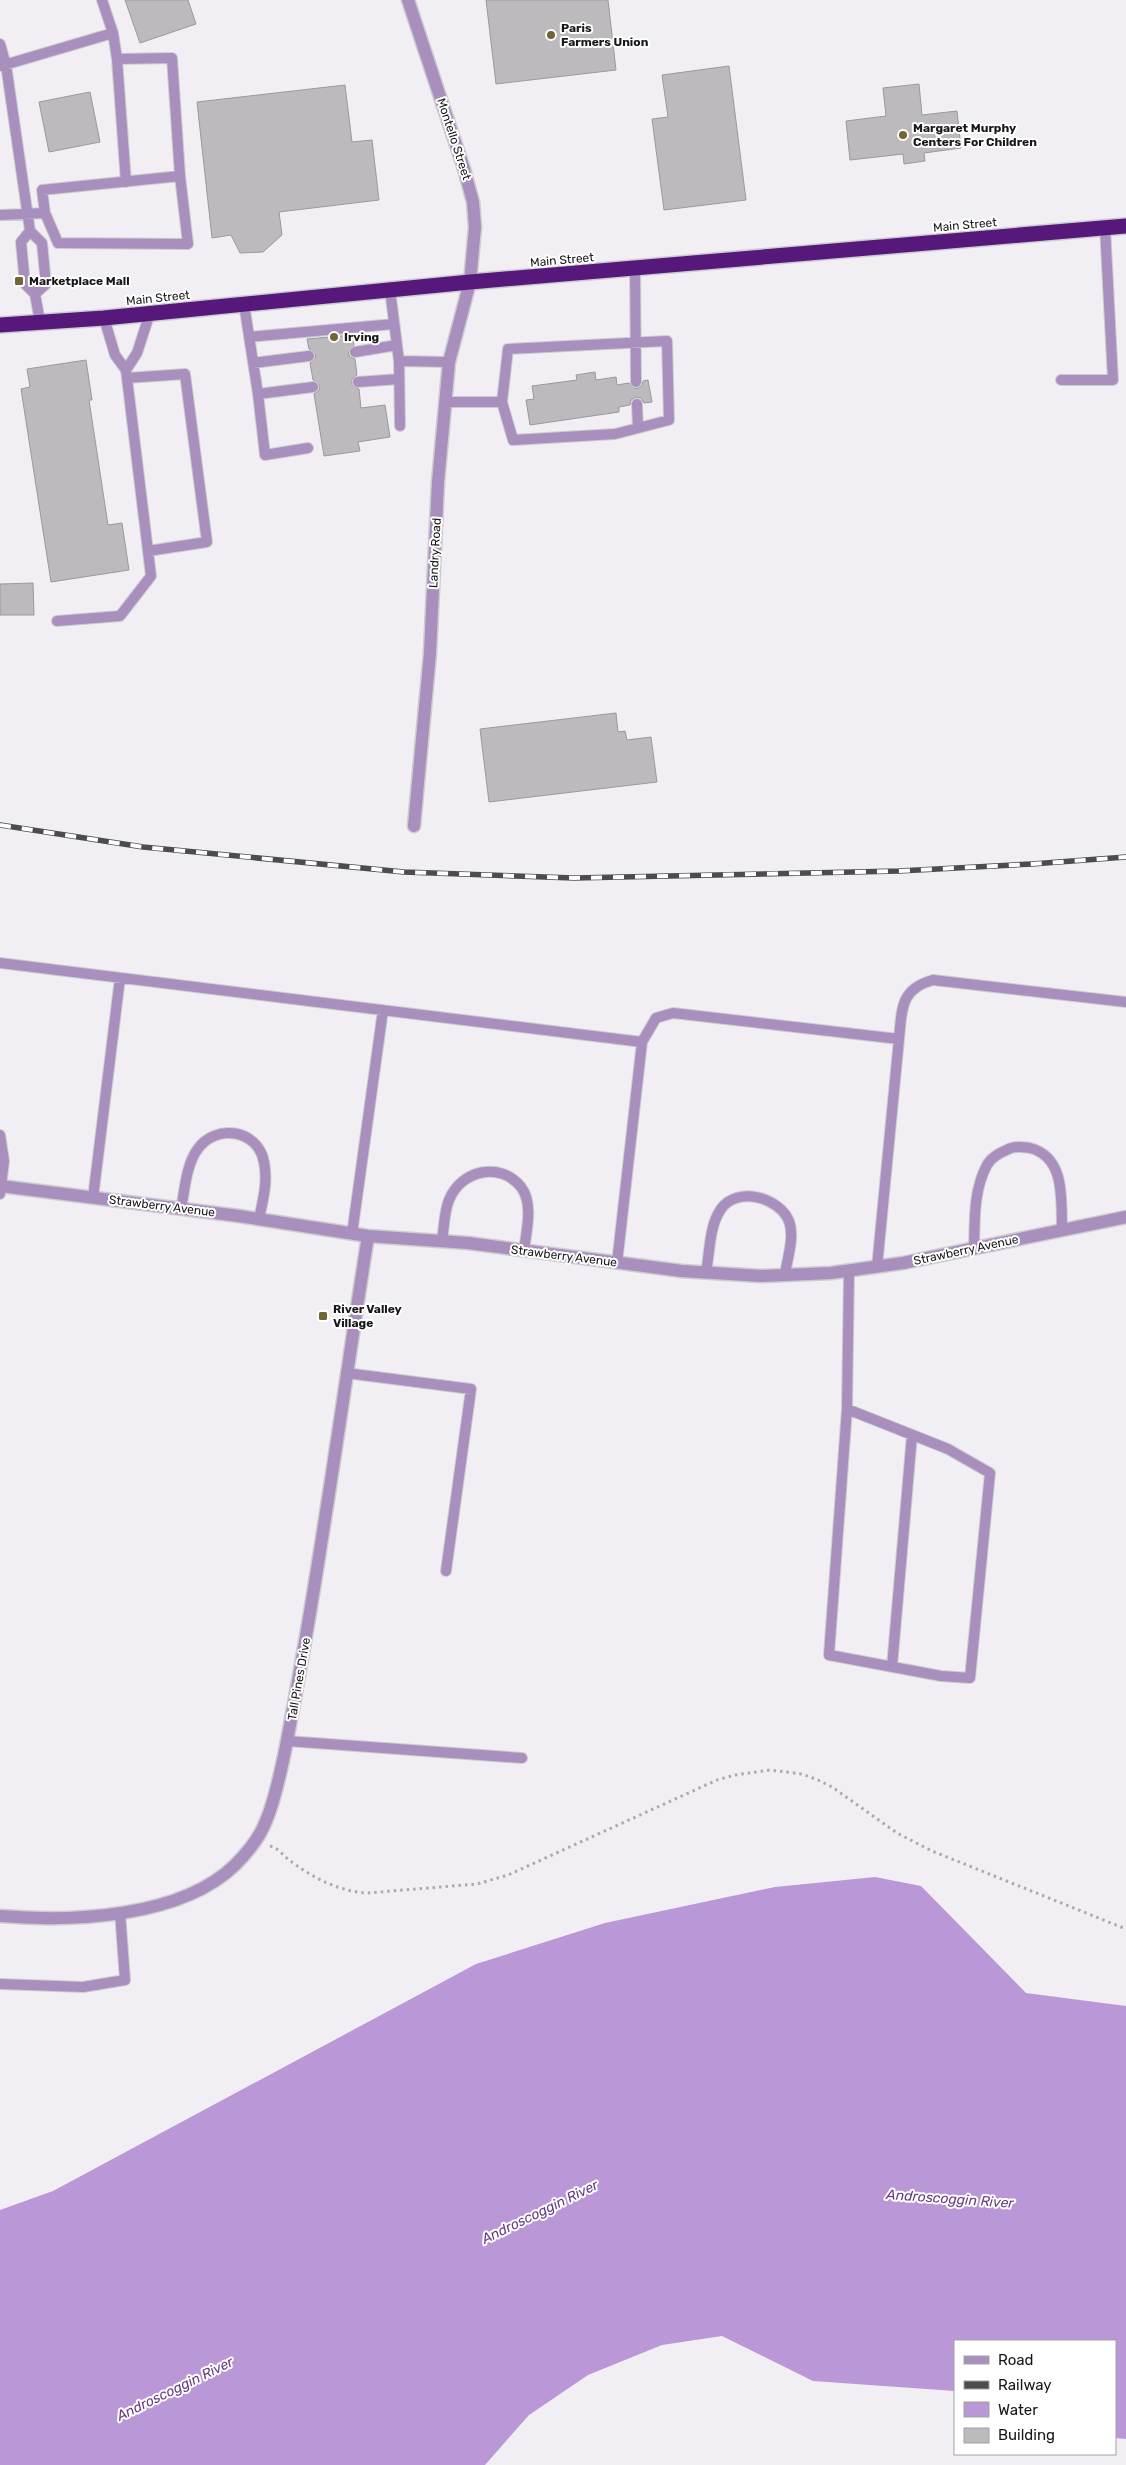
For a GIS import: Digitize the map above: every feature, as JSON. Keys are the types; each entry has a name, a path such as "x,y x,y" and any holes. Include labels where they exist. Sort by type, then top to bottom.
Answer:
{"highway":[{"name":"Main Street","path":"0,325 104,318 470,282 1126,226"}],"street":[{"name":"Montello Street","path":"408,0 473,202 475,227 470,282"},
{"name":"Landry Road","path":"414,826 430,653 438,482 449,362 470,282"},
{"name":"Strawberry Avenue","path":"1,1189 181,1208 368,1236 442,1241 616,1263 761,1276 877,1267 1126,1217"},
{"name":"Tall Pines Drive","path":"0,1916 47,1920 120,1912 168,1903 205,1888 235,1865 256,1841 266,1823 274,1798 287,1741 317,1573 368,1236"}],"lane":[{"path":"102,0 113,33 117,59 126,182"},
{"path":"3,66 113,33"},
{"path":"0,44 30,231 42,243 46,284 35,294"},
{"path":"117,59 172,58 180,176 188,244 58,243 45,213 42,190 180,176"},
{"path":"0,215 45,213"},
{"path":"1061,380 1113,380 1105,227"},
{"path":"30,231 21,242 25,284 35,294 40,322"},
{"path":"635,269 636,382"},
{"path":"390,290 399,362 400,426"},
{"path":"244,304 265,455 308,448"},
{"path":"126,374 137,353 150,313"},
{"path":"57,621 120,616 151,576 126,374 116,355 104,318"},
{"path":"249,337 394,324"},
{"path":"667,341 669,420 615,434 513,440 502,402 508,349 667,341"},
{"path":"354,352 397,345"},
{"path":"253,363 309,356"},
{"path":"399,362 449,362"},
{"path":"126,374 185,374 207,542 148,551"},
{"path":"358,382 400,379"},
{"path":"258,394 313,386"},
{"path":"445,402 502,402"},
{"path":"637,404 638,428"},
{"path":"0,963 642,1042"},
{"path":"92,1198 120,978"},
{"path":"877,1267 902,1007 910,992 918,984 934,980 1126,1002"},
{"path":"352,1234 383,1010"},
{"path":"616,1263 642,1042 656,1018 672,1013 899,1039"},
{"path":"181,1208 190,1163 198,1149 208,1137 222,1132 239,1133 256,1145 264,1160 264,1194 259,1219"},
{"path":"0,1136 4,1146 1,1189"},
{"path":"974,1248 977,1195 981,1179 988,1163 1000,1153 1018,1146 1038,1150 1052,1163 1061,1183 1062,1230"},
{"path":"442,1241 449,1199 460,1184 474,1173 490,1170 509,1178 521,1188 528,1208 524,1251"},
{"path":"706,1272 715,1221 722,1207 739,1198 754,1196 768,1200 780,1209 789,1222 791,1236 785,1275"},
{"path":"847,1409 948,1449 990,1473 970,1678 941,1676 829,1655 847,1409 849,1270"},
{"path":"346,1373 471,1389 446,1571"},
{"path":"892,1667 912,1435"},
{"path":"287,1741 522,1758"},
{"path":"0,1984 83,1987 125,1980 120,1912"}],"path":[{"path":"274,1847 314,1877 337,1888 354,1892 368,1893 477,1884 508,1875 717,1780 754,1772 786,1771 802,1774 832,1787 898,1833 932,1851 1126,1929"}],"water":[{"name":"Androscoggin River","path":"875,1877 921,1886 1026,1993 1126,2006 1126,2439 1116,2438 1116,2340 954,2340 954,2391 813,2381 722,2336 662,2345 588,2375 529,2415 485,2465 0,2465 0,2210 53,2191 476,1964 605,1923 775,1887"}],"building":[{"path":"125,0 188,0 196,24 140,43"},
{"name":"Paris Farmers Union","path":"486,0 608,0 616,70 496,84"},
{"path":"729,66 746,200 664,210 652,119 668,117 662,75"},
{"name":"Margaret Murphy Centers For Children","path":"919,84 922,115 957,111 961,148 924,153 925,161 904,164 903,154 850,160 846,121 886,116 883,88"},
{"path":"345,85 352,142 372,140 379,200 279,212 282,235 263,252 240,253 231,235 212,238 197,102"},
{"path":"90,92 100,142 49,152 39,102"},
{"path":"352,335 354,345 348,353 350,357 355,359 357,375 352,379 352,385 359,389 361,408 385,405 390,437 358,442 360,451 324,456 314,394 319,390 320,386 313,380 310,363 315,359 316,355 309,349 307,339"},
{"path":"86,360 92,400 89,400 108,525 122,523 129,570 51,582 21,389 30,387 27,369"},
{"path":"595,372 596,380 616,377 617,385 629,383 636,389 642,386 643,381 648,380 652,402 644,403 641,398 636,397 631,400 630,405 619,407 619,412 530,425 526,400 534,399 532,386 577,380 576,375"},
{"path":"33,583 34,615 0,615 0,584"},
{"path":"616,713 618,732 625,731 627,740 651,737 657,782 489,802 480,729"}],"railway":[{"path":"0,825 143,847 404,872 574,878 899,871 1126,857"}],"place":[{"name":"Paris Farmers Union","path":"551,35"},
{"name":"Margaret Murphy Centers For Children","path":"903,135"},
{"name":"Marketplace Mall","path":"19,281"},
{"name":"Irving","path":"334,337"},
{"name":"River Valley Village","path":"323,1316"}]}
